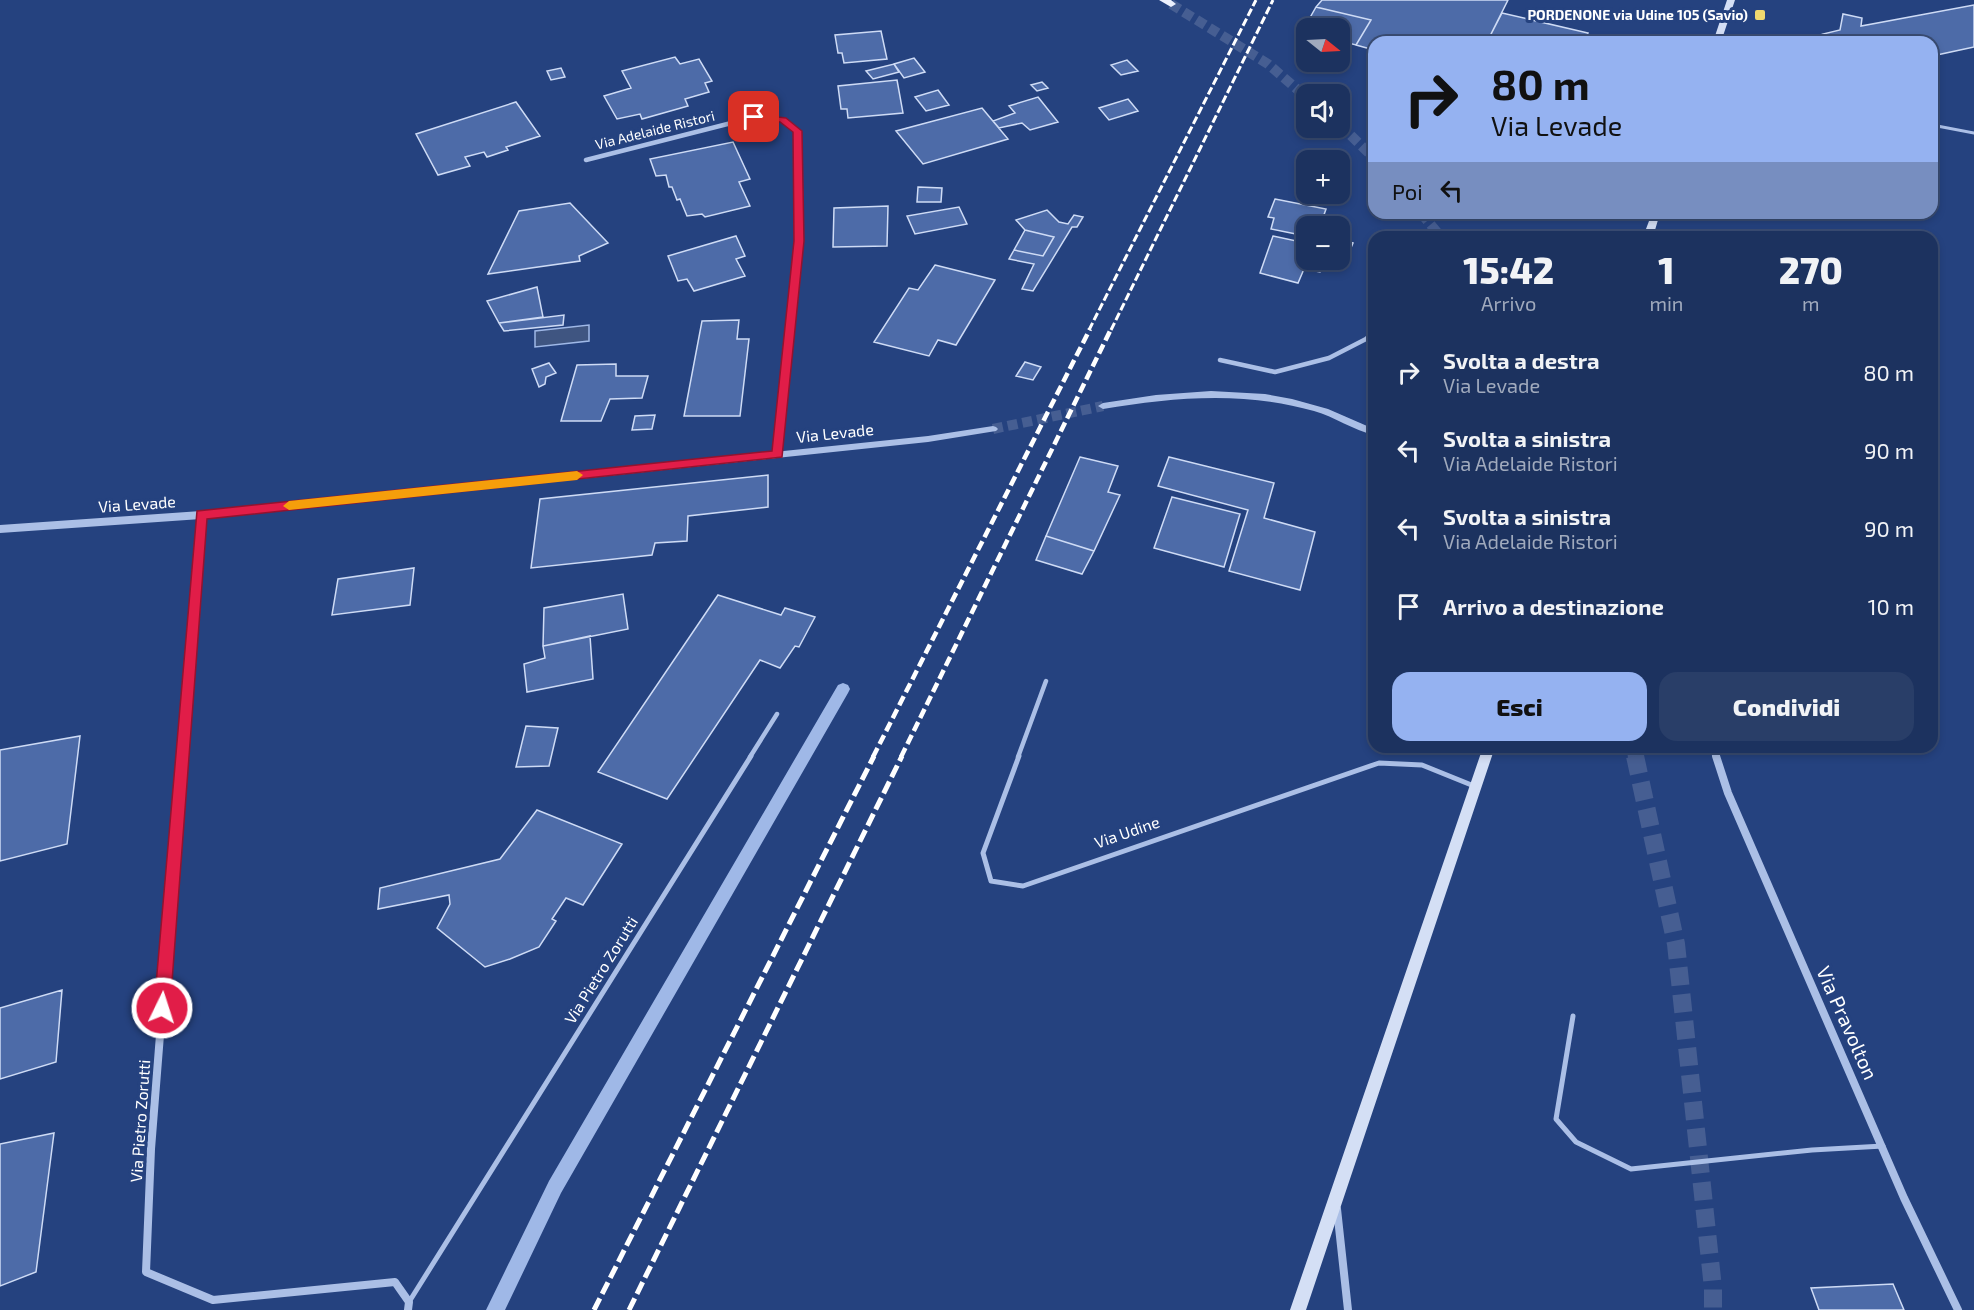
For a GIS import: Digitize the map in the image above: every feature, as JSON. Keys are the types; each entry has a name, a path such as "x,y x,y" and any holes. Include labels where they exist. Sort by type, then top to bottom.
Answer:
{"main road":[{"path":"1719,36 1731,0"},
{"path":"1298,1310 1487,753"}],"street":[{"name":"Via Adelaide Ristori","path":"585,160 754,117 782,120 797,131 799,241 778,454"},
{"path":"1103,406 1173,396 1242,395 1319,409 1368,428"},
{"name":"Via Levade","path":"0,529 201,515 928,438 993,429"},
{"name":"Via Pietro Zorutti","path":"201,515 151,1149 146,1272 213,1299 394,1282 408,1306"},
{"name":"Via Pravolton","path":"1715,753 1728,793 1904,1198 1958,1310"},
{"path":"1336,1196 1348,1310"}],"lane":[{"path":"1938,126 1974,133"},
{"path":"1220,360 1275,372 1329,358 1368,337"},
{"name":"Via Udine","path":"1046,681 983,853 991,881 1023,886 1379,763 1422,765 1474,786"},
{"name":"Via Pietro Zorutti","path":"408,1306 777,714"},
{"path":"1573,1016 1556,1119 1576,1142 1631,1169 1812,1150 1883,1146"}],"water":[{"path":"589,325 589,341 535,347 535,331"}],"building":[{"path":"1322,0 1508,0 1490,36 1368,36 1368,48 1356,45 1371,20 1316,7"},
{"path":"1974,5 1974,47 1938,55 1938,36 1826,36 1823,34 1840,30 1843,14 1862,18 1861,26"},
{"path":"1316,7 1371,20 1356,45 1350,44 1350,18 1310,18"},
{"path":"1502,13 1588,33 1587,36 1490,36"},
{"path":"881,31 887,59 844,63 842,53 838,53 835,35"},
{"path":"675,57 680,64 699,59 712,81 705,83 709,92 685,99 688,106 642,119 640,114 617,119 604,96 631,88 622,71"},
{"path":"914,58 925,72 904,78 894,64"},
{"path":"1127,60 1138,71 1121,75 1111,65"},
{"path":"894,64 899,72 873,79 866,71"},
{"path":"561,68 565,77 551,80 547,71"},
{"path":"897,80 903,113 848,118 847,109 841,109 838,86"},
{"path":"1042,82 1048,88 1037,91 1031,85"},
{"path":"938,90 949,105 926,111 915,97"},
{"path":"1038,97 1058,122 1030,130 1022,123 999,128 993,121 1015,113 1009,106"},
{"path":"1128,99 1138,111 1109,120 1099,108"},
{"path":"516,102 540,136 506,147 508,150 487,157 484,152 465,157 470,166 438,175 416,134"},
{"path":"982,108 1008,139 923,164 896,131"},
{"path":"733,142 750,179 739,182 750,206 705,217 702,214 687,216 680,199 677,200 672,187 669,187 666,175 656,176 650,159"},
{"path":"918,187 942,188 941,202 917,202"},
{"path":"1275,199 1326,209 1324,216 1296,216 1296,234 1271,229 1274,218 1268,217"},
{"path":"570,203 608,243 579,256 580,261 488,274 519,211"},
{"path":"888,206 887,246 833,247 834,208"},
{"path":"959,207 967,224 915,234 907,216"},
{"path":"1047,210 1059,222 1068,224 1074,215 1083,217 1077,227 1072,227 1033,291 1022,289 1034,264 1009,259 1014,250 1043,256 1054,237 1025,230 1016,220"},
{"path":"1025,230 1054,237 1043,256 1014,250"},
{"path":"736,236 745,256 736,259 745,276 694,291 687,279 678,281 668,256"},
{"path":"1273,236 1296,241 1296,270 1304,270 1298,283 1260,273"},
{"path":"935,265 995,280 956,345 938,340 929,356 874,342 909,288 918,290"},
{"path":"537,287 543,317 499,323 487,301"},
{"path":"564,315 563,325 504,331 499,323"},
{"path":"739,320 737,339 749,339 740,416 684,416 702,321"},
{"path":"1025,362 1041,367 1033,380 1016,376"},
{"path":"549,363 556,373 546,377 545,384 539,387 532,369"},
{"path":"616,364 616,376 648,376 642,398 610,399 601,421 561,421 577,365"},
{"path":"655,415 652,429 632,430 635,416"},
{"path":"1080,457 1118,466 1108,492 1120,495 1094,551 1046,536"},
{"path":"1169,457 1274,483 1264,518 1315,532 1300,590 1229,571 1248,510 1158,486"},
{"path":"768,475 768,507 688,516 687,541 655,543 652,555 531,568 540,499"},
{"path":"1172,497 1240,514 1224,567 1154,548"},
{"path":"1046,536 1094,551 1082,574 1036,560"},
{"path":"414,568 410,605 332,615 338,579"},
{"path":"623,594 628,629 543,646 544,608"},
{"path":"718,595 781,615 785,608 815,617 799,647 795,646 780,668 760,660 667,799 598,772"},
{"path":"590,636 593,679 527,692 524,664 545,658 543,646"},
{"path":"526,726 558,728 549,766 516,767"},
{"path":"80,736 67,844 0,861 0,750"},
{"path":"537,810 622,844 583,905 566,898 552,919 556,921 539,947 485,967 437,928 450,904 449,895 378,909 380,888 500,859"},
{"path":"62,990 56,1062 0,1079 0,1008"},
{"path":"54,1133 36,1272 0,1286 0,1144"},
{"path":"1893,1284 1904,1310 1819,1310 1811,1288"}],"waterway":[{"path":"495,1310 555,1187 843,689"}],"tunnel":[{"path":"1171,4 1268,64 1296,88"},
{"path":"1350,135 1368,152"},
{"path":"1426,219 1436,231"},
{"path":"993,429 1103,406"},
{"path":"1634,753 1635,757"},
{"path":"1635,756 1676,944 1713,1288 1713,1310"}],"railway":[{"path":"1089,330 1256,0"},
{"path":"1111,330 1273,0"},
{"path":"873,757 1090,329"},
{"path":"901,757 1111,329"},
{"path":"594,1310 874,756"},
{"path":"629,1310 902,756"}],"slow traffic":[{"path":"289,506 577,475"}],"place":[{"name":"PORDENONE via Udine 105 (Savio)","path":"1760,15"}],"route":[{"path":"162,1008 201,515 778,454 799,241 797,131 782,120 754,117"}]}
